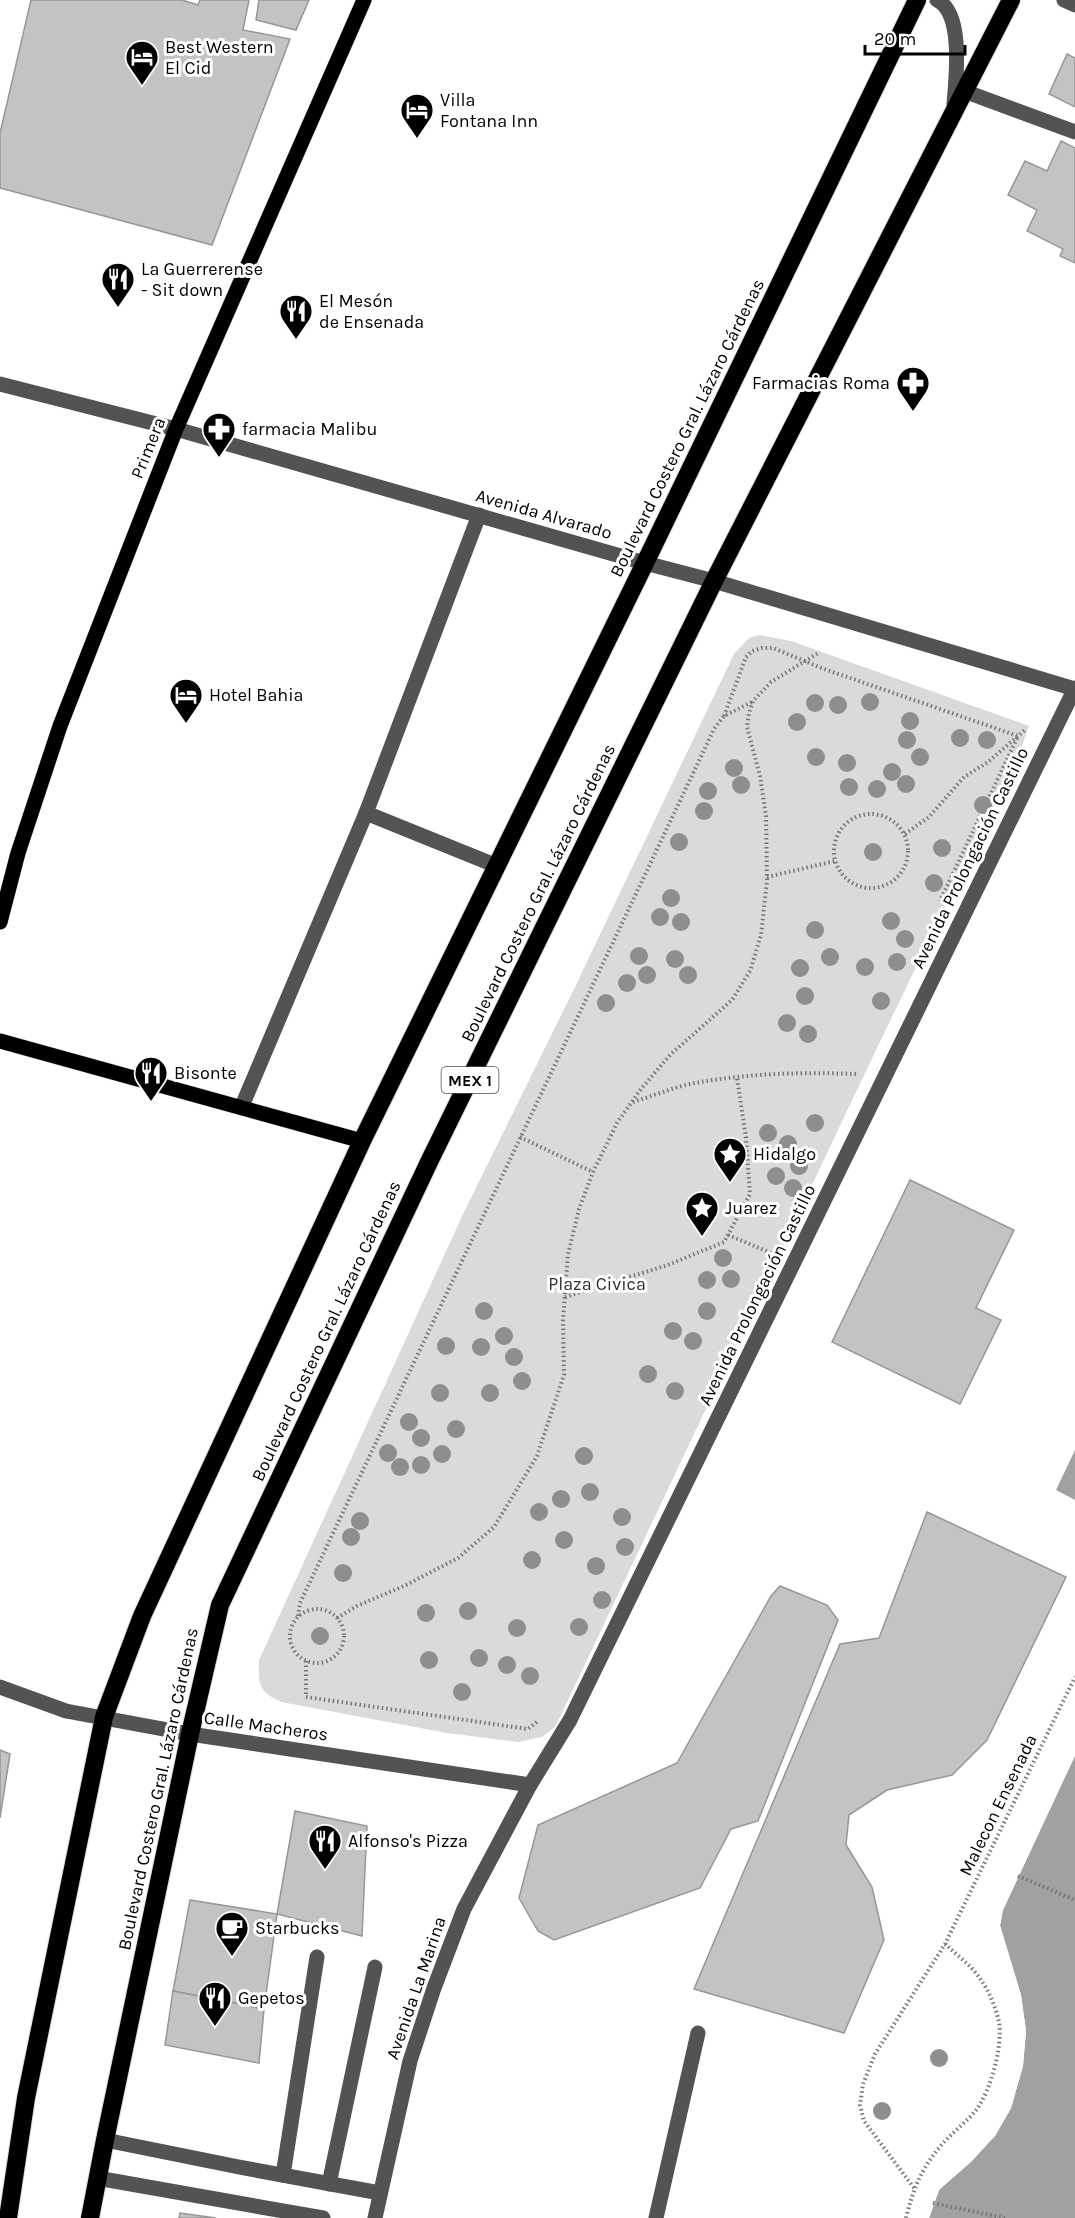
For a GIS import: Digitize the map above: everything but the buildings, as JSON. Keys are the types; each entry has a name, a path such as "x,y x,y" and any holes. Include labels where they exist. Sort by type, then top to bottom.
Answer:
{"highway":[{"name":"Boulevard Costero Gral. Lázaro Cárdenas","path":"8,2218 26,2098 104,1717 142,1616 362,1140 645,563 916,0"},
{"name":"Boulevard Costero Gral. Lázaro Cárdenas","path":"90,2218 190,1734 220,1605 429,1162 714,581 1011,0"}],"main road":[{"name":"Primera","path":"0,922 18,853 60,726 176,429 364,0"},
{"path":"0,1041 362,1140"}],"street":[{"path":"937,0 951,15 955,33 954,110"},
{"path":"1064,0 1075,4"},
{"path":"964,91 1075,132"},
{"name":"Avenida Alvarado","path":"0,384 176,429 714,581 1075,689"},
{"path":"242,1106 366,813 479,515"},
{"name":"Avenida Prolongación Castillo","path":"530,1785 570,1719 1075,689"},
{"path":"366,813 497,866"},
{"name":"Calle Macheros","path":"0,1687 66,1711 190,1734 530,1785"},
{"name":"Avenida La Marina","path":"375,2218 410,2061 434,1988 464,1909 530,1785"},
{"path":"283,2175 317,1957"},
{"path":"329,2184 375,1967"},
{"path":"656,2218 698,2033"},
{"path":"105,2140 380,2193"},
{"path":"97,2178 323,2218"}],"path":[{"path":"298,1616 313,1609 322,1609 337,1618 344,1634 339,1652 333,1659 324,1663 306,1662 298,1657 290,1641 290,1632 298,1616 300,1603 714,729 724,716 746,657 752,651 773,648 1018,736"},
{"path":"337,1618 357,1606 406,1585 458,1558 494,1527 537,1456 564,1375 562,1321 568,1254 579,1209 592,1172 617,1123 670,1055 732,1000 750,970 761,935 766,877 766,816 760,776 747,727 748,712 753,701 771,682 820,652"},
{"path":"724,716 753,701"},
{"path":"905,834 929,818 964,777 988,762 1029,726"},
{"path":"936,909 1018,736"},
{"path":"875,813 888,816 905,834 909,847 908,860 903,872 882,887 870,889 858,886 840,872 835,861 836,837 847,823 862,814 875,813"},
{"path":"766,877 835,861"},
{"path":"854,1084 863,1065"},
{"path":"632,1102 694,1083 776,1074 858,1074"},
{"path":"565,1297 668,1266 724,1242 750,1194 746,1138 737,1078"},
{"path":"520,1137 592,1172"},
{"path":"728,1235 774,1254 776,1248"},
{"path":"306,1662 306,1697 528,1729 543,1718"},
{"name":"Malecon Ensenada","path":"914,2188 864,2121 860,2105 863,2084 875,2054 945,1944 1075,1677"},
{"path":"1018,1876 1075,1900"},
{"path":"906,2218 914,2188 923,2169 939,2148 977,2108 993,2073 998,2046 999,2022 980,1978 945,1944"},
{"path":"933,2203 1005,2218"}],"green space":[{"name":"Plaza Civica","path":"760,635 791,641 1029,726 1021,749 554,1728 542,1737 519,1742 447,1733 281,1702 268,1694 261,1686 259,1660 464,1212 574,989 734,654 749,638"}],"shaded area":[{"path":"1075,1450 1075,1500 1056,1490"},
{"path":"1075,1756 1075,2218 929,2218 939,2190 995,2136 1011,2108 1023,2066 1026,2031 1021,1995 1000,1926 1003,1910"}],"pier":[{"path":"1075,1753 1003,1910 1000,1925 1021,1995 1026,2031 1023,2066 1011,2108 995,2136 971,2162 939,2190 929,2218 926,2218 937,2188 969,2160 993,2134 1009,2107 1020,2065 1023,2032 1018,1995 997,1926 1000,1909 1072,1754"}],"place":[{"name":"Best Western El Cid","path":"142,86"},
{"name":"Villa Fontana Inn","path":"417,139"},
{"name":"La Guerrerense - Sit down","path":"118,308"},
{"name":"El Mesón de Ensenada","path":"296,340"},
{"name":"Farmacias Roma","path":"913,412"},
{"name":"farmacia Malibu","path":"219,458"},
{"name":"Hotel Bahia","path":"186,724"},
{"name":"Bisonte","path":"151,1102"},
{"name":"Hidalgo","path":"730,1183"},
{"name":"Juarez","path":"702,1237"},
{"name":"Alfonso's Pizza","path":"325,1870"},
{"name":"Starbucks","path":"232,1957"},
{"name":"Gepetos","path":"215,2027"}]}
